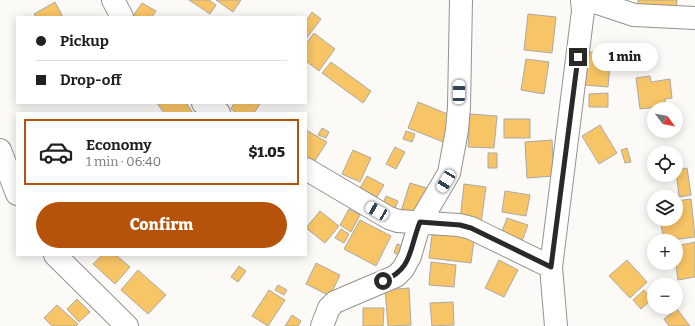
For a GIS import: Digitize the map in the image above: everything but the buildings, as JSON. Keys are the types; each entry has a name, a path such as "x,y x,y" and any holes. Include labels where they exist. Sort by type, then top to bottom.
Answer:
{"street":[{"path":"113,0 121,16"},
{"path":"322,326 329,308 335,302 396,276 403,269 410,256 420,222 449,173 458,122 461,0"},
{"path":"556,326 551,267 582,26 582,0"},
{"path":"589,0 634,15 695,18"},
{"path":"205,104 217,112"},
{"path":"0,150 16,191"},
{"path":"307,170 389,218 398,221 460,225 471,228 551,267"},
{"path":"56,256 127,326"}],"route":[{"path":"383,281 396,276 403,269 410,256 420,222 460,225 471,228 551,267 578,57"}]}
